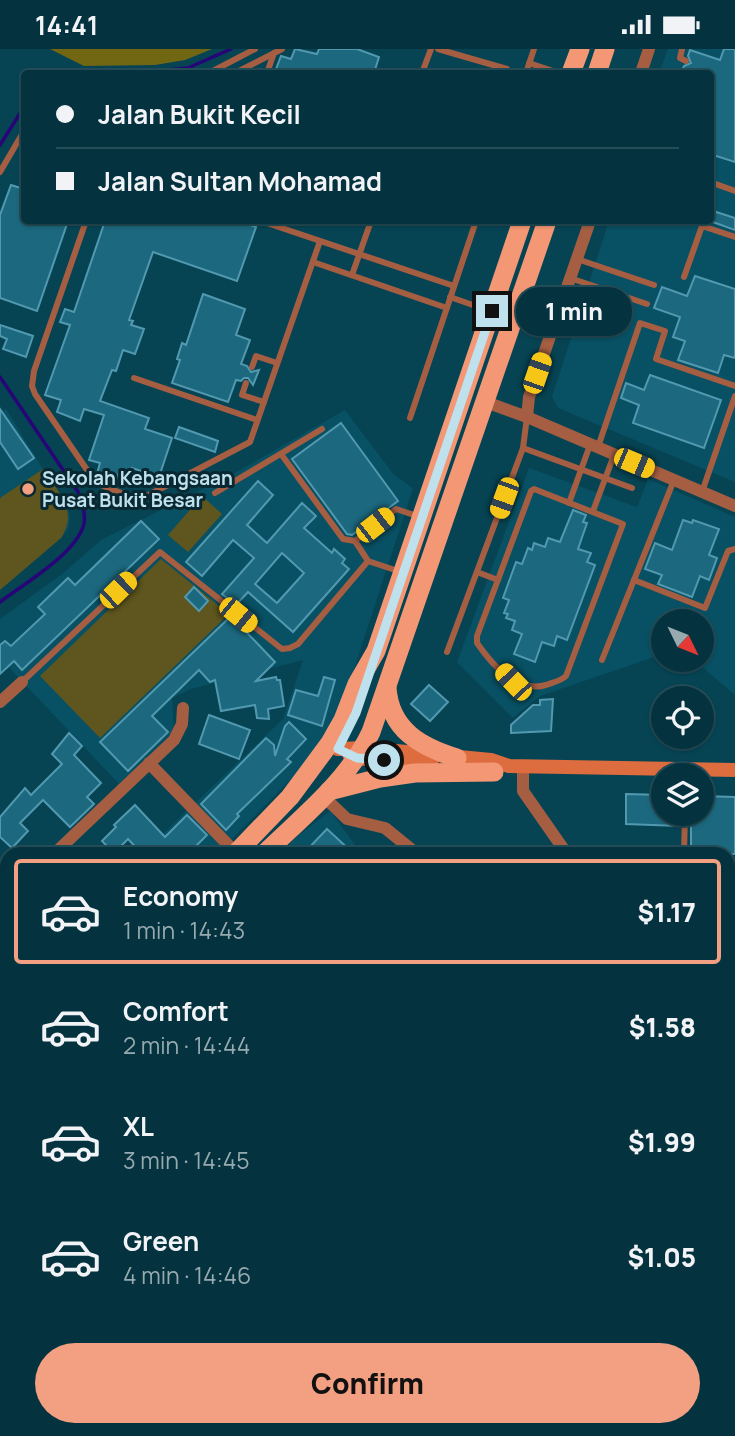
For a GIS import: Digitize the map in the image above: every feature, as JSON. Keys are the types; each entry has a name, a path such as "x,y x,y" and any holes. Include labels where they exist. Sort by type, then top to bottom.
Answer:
{"highway":[{"path":"572,70 580,49"},
{"path":"598,70 605,49"},
{"path":"243,847 338,749 356,713 521,224"},
{"path":"271,847 326,793 360,753 387,687 546,224"},
{"path":"290,797 330,743 343,720 357,684 376,651"},
{"path":"387,687 389,705 406,731 424,746 457,758"},
{"path":"326,793 380,778 415,773 508,768"}],"main road":[{"path":"338,749 508,768 651,771"},
{"path":"360,753 491,760 508,768"},
{"path":"714,771 735,770"}],"street":[{"path":"641,70 649,49"},
{"path":"527,417 529,397 589,224"},
{"path":"486,402 735,506"},
{"path":"0,702 22,682"},
{"path":"61,847 180,732 183,708"},
{"path":"149,763 229,847"},
{"path":"508,768 562,847"},
{"path":"326,793 347,819 385,828 408,847"}],"lane":[{"path":"215,70 255,49"},
{"path":"241,70 282,49"},
{"path":"423,70 431,49"},
{"path":"438,49 507,69"},
{"path":"527,70 534,49"},
{"path":"682,49 680,58 686,61"},
{"path":"268,70 274,53"},
{"path":"529,63 550,70"},
{"path":"0,172 21,140"},
{"path":"714,183 735,191"},
{"path":"85,224 34,371 32,386 96,483 139,500 250,442 320,240"},
{"path":"270,224 454,286"},
{"path":"352,275 370,224"},
{"path":"410,418 475,224"},
{"path":"684,277 702,226 735,237"},
{"path":"577,259 654,285"},
{"path":"313,262 447,308"},
{"path":"570,278 647,304"},
{"path":"450,297 492,311"},
{"path":"569,502 594,446 640,323 666,331 656,359 735,386"},
{"path":"252,367 256,356 277,363"},
{"path":"134,378 257,421"},
{"path":"246,383 242,395 264,402"},
{"path":"702,492 735,396"},
{"path":"447,652 523,448 527,417"},
{"path":"215,493 322,429"},
{"path":"523,448 632,488"},
{"path":"281,454 343,539 355,541 396,509 422,518"},
{"path":"593,511 614,455"},
{"path":"602,660 674,480"},
{"path":"534,489 569,502 623,524 565,678 533,688 513,682 477,643 477,636 531,491 534,489"},
{"path":"355,541 368,561 404,573"},
{"path":"634,580 705,608 728,551 735,549"},
{"path":"22,682 160,552 282,649 298,644 368,561"},
{"path":"477,572 498,579"},
{"path":"684,847 685,826"}],"shaded area":[{"path":"50,49 212,49 185,60 155,65 84,66"},
{"path":"668,49 735,49 735,482 558,408 552,397 608,224 714,224 714,70 660,70"},
{"name":"Sekolah Kebangsaan Pusat Bukit Besar","path":"6,409 68,510 70,518 68,529 61,538 0,590 0,414"},
{"path":"345,410 394,475 413,488 345,697 311,759 224,847 149,847 283,719 303,660 191,689 172,698 174,731 119,784 0,658 0,619 62,574 101,540 235,473"},
{"path":"529,468 637,507 648,479 735,517 735,695 708,672 714,672 714,609 651,609 651,658 540,696 513,718 457,662"},
{"name":"Sekolah Kebangsaan Pusat Bukit Besar","path":"43,469 64,502 68,519 66,528 61,538 0,590 0,498"},
{"path":"202,496 222,514 188,552 168,535"},
{"path":"161,559 229,614 100,738 40,676"},
{"path":"330,811 357,847 287,847"}],"building":[{"path":"295,49 317,54 319,49 357,49 379,57 375,70 276,69 281,56 291,59"},
{"path":"724,49 735,49 735,162 714,155 714,70 682,70 691,63 688,56 690,50 720,60"},
{"path":"11,185 21,188 21,224 67,224 37,311 0,298 0,215"},
{"path":"714,211 735,218 735,230 714,222"},
{"path":"104,224 248,224 256,227 237,281 153,252 129,320 133,321 131,325 144,329 135,354 123,350 116,371 112,370 100,401 149,418 145,429 172,438 159,477 132,468 130,474 120,470 116,481 97,474 100,463 89,460 104,415 84,409 80,421 57,412 61,400 45,395 70,325 60,322 65,309 74,312"},
{"path":"695,276 735,289 735,358 724,355 718,373 678,360 685,341 673,337 680,317 654,308 662,287 687,296"},
{"path":"203,294 245,309 236,335 250,340 241,364 247,366 251,372 259,370 253,385 248,378 236,380 228,402 172,383 180,360 177,359 182,343 186,345"},
{"path":"0,325 33,336 26,357 3,349 7,339 0,336"},
{"path":"650,375 721,400 704,448 633,423 639,405 621,398 626,383 644,390"},
{"path":"0,409 34,458 18,469 0,442"},
{"path":"341,423 398,501 352,535 347,534 292,459"},
{"path":"179,427 218,441 215,452 175,438"},
{"path":"258,481 273,495 247,525 267,543 302,503 316,516 304,528 332,553 334,549 345,559 342,563 349,569 293,632 248,592 236,605 222,594 254,558 233,540 202,576 186,562","holes":["282,553 304,573 277,603 255,584"]},
{"path":"573,510 586,515 583,522 587,523 578,549 591,553 587,562 595,565 567,640 557,636 554,646 542,642 535,662 514,654 522,634 512,630 515,621 506,618 508,614 504,613 509,600 503,598 516,562 522,564 528,548 532,550 534,543 545,547 548,538 560,542"},
{"path":"683,520 692,523 693,520 719,529 709,555 717,558 709,580 700,576 692,597 658,584 662,575 645,569 655,543 672,550"},
{"path":"141,521 159,539 22,670 14,661 0,674 0,645 5,641 11,646 45,614 38,607 68,578 75,585"},
{"path":"194,587 208,601 199,611 185,597"},
{"path":"231,616 275,662 256,681 276,677 280,680 284,706 268,709 269,719 257,718 255,705 221,711 215,680 210,682 199,670 152,716 168,732 128,771 100,742"},
{"path":"324,677 335,680 322,726 288,715 296,690 318,696"},
{"path":"429,685 448,702 430,721 411,704"},
{"path":"553,699 551,731 511,733 511,725 533,705 540,705 540,700"},
{"path":"209,715 250,730 239,759 199,744"},
{"path":"289,722 306,739 287,759 291,762 237,814 239,816 226,830 201,804 266,738 274,745 275,756 285,726"},
{"path":"69,733 82,746 74,755 101,783 87,797 94,804 70,827 43,800 20,823 28,831 11,847 0,837 0,817 25,788 31,795 62,764 52,754"},
{"path":"626,794 651,795 651,825 626,824"},
{"path":"714,796 735,797 735,847 691,847 691,826 714,826"},
{"path":"135,805 165,837 187,815 207,835 195,847 135,847 128,839 120,847 106,847 102,841 116,827 114,825"},
{"path":"327,829 346,847 310,847"}],"waterway":[{"path":"167,70 188,68 231,49"},
{"path":"0,145 21,112"},
{"path":"0,377 78,492 84,520 79,535 60,557 0,602"}],"place":[{"name":"Sekolah Kebangsaan Pusat Bukit Besar","path":"28,489"}],"route":[{"path":"384,760 357,758 338,749 356,713 492,311"}]}
